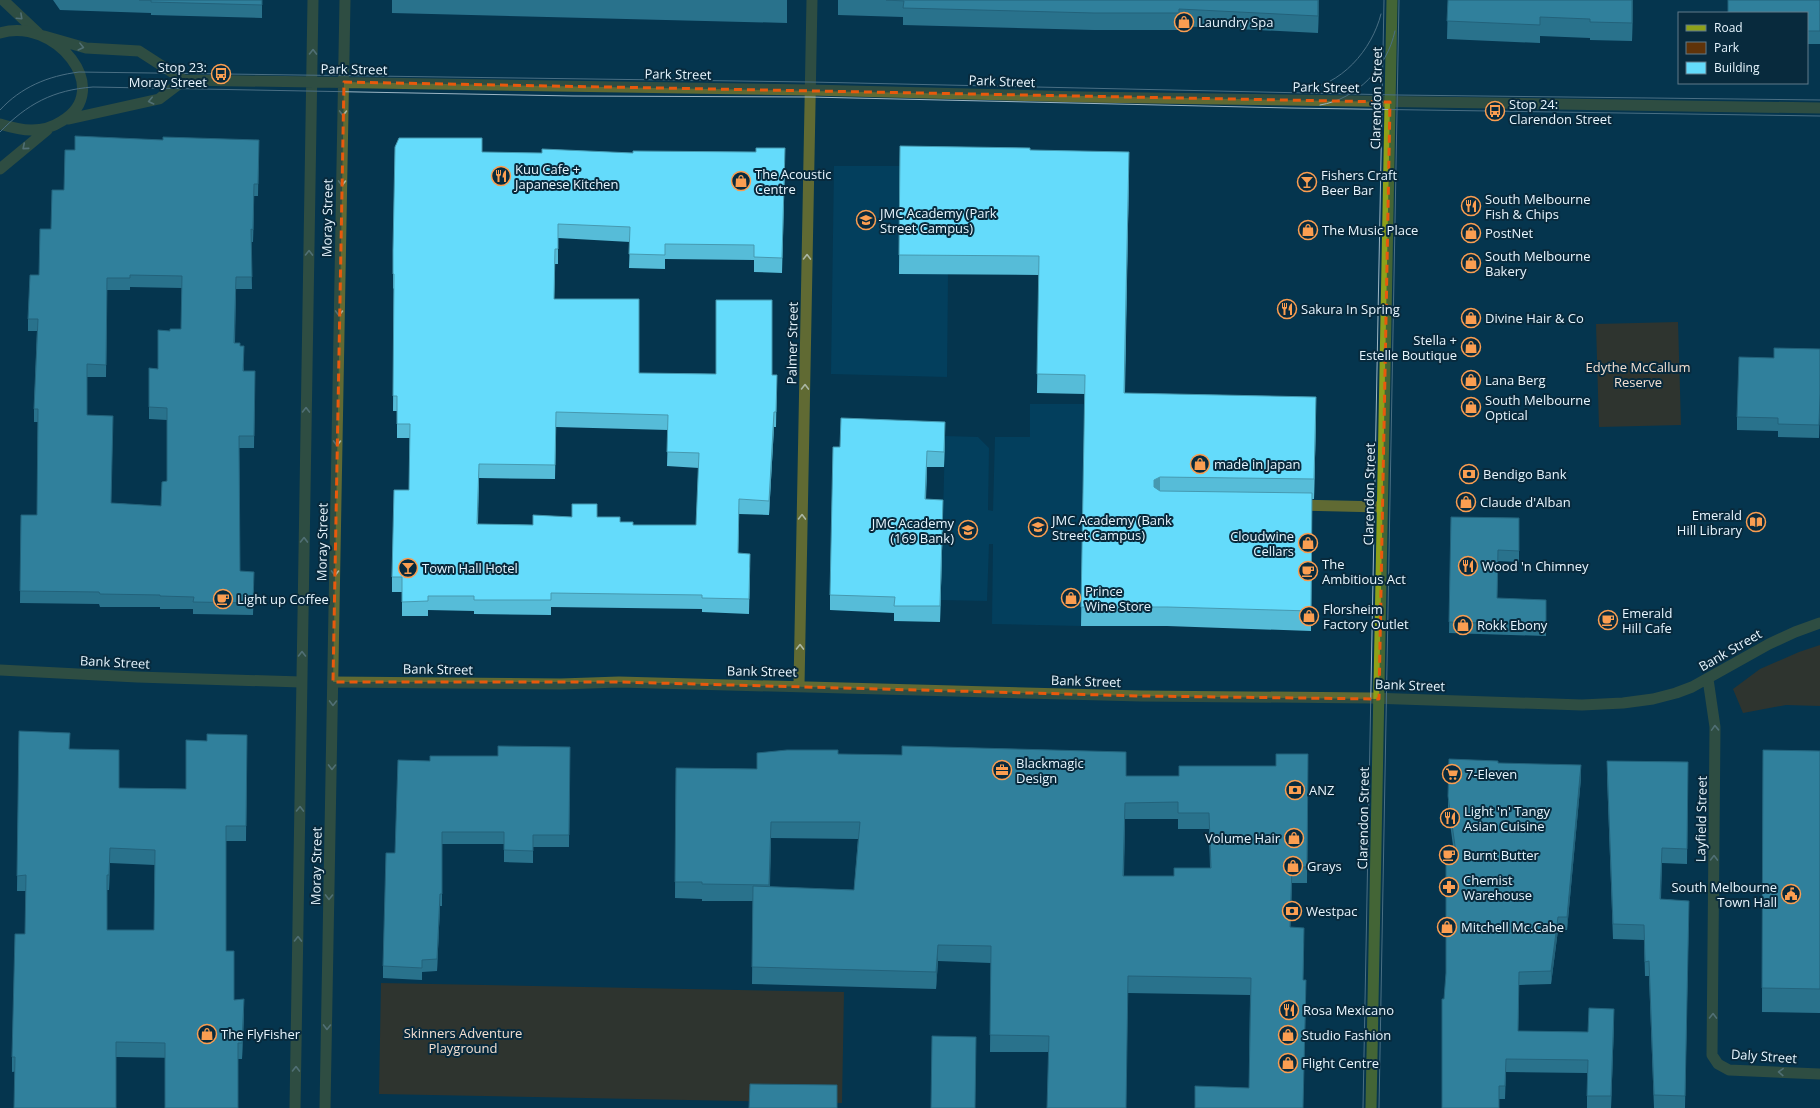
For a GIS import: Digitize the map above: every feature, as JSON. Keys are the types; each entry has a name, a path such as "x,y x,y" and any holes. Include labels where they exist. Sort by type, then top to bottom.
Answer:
{"main road":[{"name":"Clarendon Street","path":"1371,1108 1392,0"}],"street":[{"path":"3,0 41,34 52,40 69,56 77,68 81,82 82,94 80,102 74,112 64,120"},
{"name":"Moray Street","path":"295,1108 313,0"},
{"name":"Moray Street","path":"326,1108 345,0"},
{"name":"Palmer Street","path":"799,686 812,0"},
{"path":"0,33 13,30 41,34 86,48 139,51 184,80 159,99 80,115 64,120 52,126 22,149 0,169"},
{"name":"Park Street","path":"184,80 810,90 1083,97 1820,108"},
{"path":"0,124 34,131 52,126"},
{"path":"1287,505 1382,507"},
{"name":"Bank Street","path":"333,682 561,684 619,682 1141,696 1379,698 1582,705 1623,703 1653,699 1676,693 1708,679 1769,644 1820,623"},
{"name":"Bank Street","path":"0,670 137,677 301,682"},
{"name":"Layfield Street","path":"1708,679 1715,727 1712,1055"},
{"name":"Daly Street","path":"1712,1055 1718,1064 1729,1070 1820,1074"}],"highlighted area":[{"path":"344,82 1390,102 1379,699 1141,696 619,682 333,682"}],"shaded area":[{"name":"JMC Academy (Park Street Campus)","path":"834,166 900,166 899,274 948,274 947,377 831,374"},
{"name":"JMC Academy (Bank Street Campus)","path":"1030,404 1084,404 1081,626 992,624 993,544 989,544 987,601 941,600 945,436 978,437 989,448 988,510 993,511 995,437 1030,437"}],"green space":[{"name":"Edythe McCallum Reserve","path":"1678,322 1681,425 1599,427 1596,324"},
{"path":"1820,645 1820,706 1786,705 1743,713 1733,689 1760,669 1799,652"},
{"name":"Skinners Adventure Playground","path":"381,983 844,992 842,1103 379,1094"}],"building":[{"path":"151,0 262,0 262,5 151,2"},
{"path":"886,0 1318,0 1318,16 1179,9 1179,13 1094,13 903,8 904,1"},
{"path":"1448,0 1632,0 1632,23 1590,22 1590,19 1540,17 1540,25 1447,21"},
{"path":"1728,0 1820,0 1820,31 1808,31 1808,12 1728,12"},
{"path":"75,136 163,140 163,137 259,140 258,184 254,184 253,230 251,229 252,277 236,277 234,343 240,343 240,346 244,346 243,371 255,371 254,436 239,436 240,571 254,572 253,603 193,602 194,597 160,595 100,594 99,592 20,591 21,515 37,515 38,409 34,409 38,319 28,319 30,275 39,275 40,229 51,229 52,190 64,190 65,150 75,150","holes":["130,275 182,276 181,329 170,329 170,331 158,330 158,369 149,368 149,407 167,408 167,481 162,482 161,506 111,503 113,416 87,415 87,364 106,365 107,278 130,278"]},
{"path":"399,138 482,138 482,152 542,153 542,149 633,153 633,151 756,152 756,148 785,148 782,258 754,257 754,245 665,244 665,255 629,254 630,227 558,224 558,249 555,249 554,299 639,299 639,373 716,374 716,300 772,300 772,375 777,375 776,412 774,412 769,501 739,499 738,553 750,554 749,599 702,598 702,595 551,593 551,600 474,600 474,596 428,596 428,601 402,602 402,577 392,577 394,490 409,490 410,424 397,424 397,396 393,396 395,147","holes":["556,412 668,415 667,452 699,453 696,525 633,525 633,522 620,522 620,517 597,517 597,504 572,504 572,517 533,515 533,525 477,524 479,464 555,465"]},
{"path":"900,146 1030,148 1030,150 1129,152 1124,393 1316,397 1314,479 1160,477 1154,480 1154,487 1160,491 1312,493 1311,611 1167,607 1081,607 1085,375 1037,374 1039,256 899,255"},
{"path":"1774,348 1820,349 1819,425 1778,424 1778,418 1737,417 1739,357 1774,358"},
{"path":"841,418 945,422 944,452 927,451 925,499 943,500 940,606 894,606 895,597 830,595 833,447 840,447"},
{"path":"1451,517 1519,518 1519,551 1498,550 1497,598 1546,600 1546,625 1449,622"},
{"path":"19,731 70,733 69,749 119,750 119,788 186,789 186,740 207,741 207,734 247,735 246,826 226,826 226,951 234,951 234,1000 244,999 242,1043 238,1043 238,1108 165,1108 165,1043 116,1042 116,1108 14,1108 15,1057 12,1057 15,934 25,934 26,875 17,876","holes":["110,848 155,850 154,930 107,930 107,875 109,875"]},
{"path":"498,746 570,747 569,835 533,835 533,851 504,850 504,832 442,832 442,894 440,894 437,959 422,960 422,968 383,966 386,853 395,853 398,760 430,761 430,756 498,756"},
{"path":"902,746 1126,752 1126,776 1179,776 1179,766 1276,766 1276,754 1308,754 1307,867 1292,867 1290,927 1304,928 1303,980 1306,980 1303,1108 1195,1108 1195,1086 1249,1088 1251,978 1128,976 1126,1108 1047,1108 1049,1036 990,1035 991,946 938,945 936,972 752,967 753,886 854,890 860,822 771,822 769,885 675,882 676,768 757,769 757,753 787,750 838,750 838,754 902,755","holes":["1178,802 1178,813 1209,813 1211,868 1174,868 1174,876 1123,876 1125,803"]},
{"name":"South Melbourne Town Hall","path":"1763,750 1820,751 1820,989 1762,988"},
{"path":"1449,759 1498,761 1498,763 1581,765 1567,917 1558,917 1551,971 1519,972 1518,1031 1588,1032 1589,1008 1614,1009 1611,1096 1587,1096 1588,1060 1506,1059 1505,1086 1499,1086 1499,1108 1442,1108 1442,999 1444,999 1446,973 1446,860 1457,860 1448,796"},
{"path":"1607,761 1688,762 1687,849 1662,848 1660,899 1689,901 1685,1096 1654,1095 1649,961 1645,962 1644,925 1613,924"},
{"path":"932,1036 976,1037 975,1108 931,1108"},
{"path":"750,1084 837,1085 837,1108 749,1108"}],"tram line":[{"path":"1363,1108 1384,0"},
{"path":"1379,1108 1399,0"},
{"path":"1302,90 1330,82 1353,64 1370,40 1377,27 1381,14"},
{"path":"1320,105 1334,102 1346,96 1358,89 1368,80 1378,69 1385,57 1391,45 1395,31"},
{"path":"0,110 17,95 36,84 57,76 79,72 810,82 1397,95 1820,100"},
{"path":"0,132 20,114 42,100 65,91 93,87 573,96 810,97 1290,108 1820,116"}],"place":[{"name":"Laundry Spa","path":"1184,22"},
{"name":"Stop 23: Moray Street","path":"221,74"},
{"name":"Stop 24: Clarendon Street","path":"1495,111"},
{"name":"Kuu Cafe + Japanese Kitchen","path":"501,176"},
{"name":"The Acoustic Centre","path":"741,181"},
{"name":"Fishers Craft Beer Bar","path":"1307,182"},
{"name":"South Melbourne Fish & Chips","path":"1471,206"},
{"name":"JMC Academy (Park Street Campus)","path":"866,220"},
{"name":"The Music Place","path":"1308,230"},
{"name":"PostNet","path":"1471,233"},
{"name":"South Melbourne Bakery","path":"1471,263"},
{"name":"Sakura In Spring","path":"1287,309"},
{"name":"Divine Hair & Co","path":"1471,318"},
{"name":"Stella + Estelle Boutique","path":"1471,347"},
{"name":"Lana Berg","path":"1471,380"},
{"name":"South Melbourne Optical","path":"1471,407"},
{"name":"made in Japan","path":"1200,464"},
{"name":"Bendigo Bank","path":"1469,474"},
{"name":"Claude d'Alban","path":"1466,502"},
{"name":"Emerald Hill Library","path":"1756,522"},
{"name":"JMC Academy (Bank Street Campus)","path":"1038,527"},
{"name":"JMC Academy (169 Bank)","path":"968,530"},
{"name":"Cloudwine Cellars","path":"1308,543"},
{"name":"Wood 'n Chimney","path":"1468,566"},
{"name":"Town Hall Hotel","path":"408,568"},
{"name":"The Ambitious Act","path":"1308,571"},
{"name":"Prince Wine Store","path":"1071,598"},
{"name":"Light up Coffee","path":"223,599"},
{"name":"Florsheim Factory Outlet","path":"1309,616"},
{"name":"Emerald Hill Cafe","path":"1608,620"},
{"name":"Rokk Ebony","path":"1463,625"},
{"name":"Blackmagic Design","path":"1002,770"},
{"name":"7-Eleven","path":"1452,774"},
{"name":"ANZ","path":"1295,790"},
{"name":"Light 'n' Tangy Asian Cuisine","path":"1450,818"},
{"name":"Volume Hair","path":"1294,838"},
{"name":"Burnt Butter","path":"1449,855"},
{"name":"Grays","path":"1293,866"},
{"name":"Chemist Warehouse","path":"1449,887"},
{"name":"South Melbourne Town Hall","path":"1791,894"},
{"name":"Westpac","path":"1292,911"},
{"name":"Mitchell Mc.Cabe","path":"1447,927"},
{"name":"Rosa Mexicano","path":"1289,1010"},
{"name":"The FlyFisher","path":"207,1034"},
{"name":"Studio Fashion","path":"1288,1035"},
{"name":"Flight Centre","path":"1288,1063"}]}
